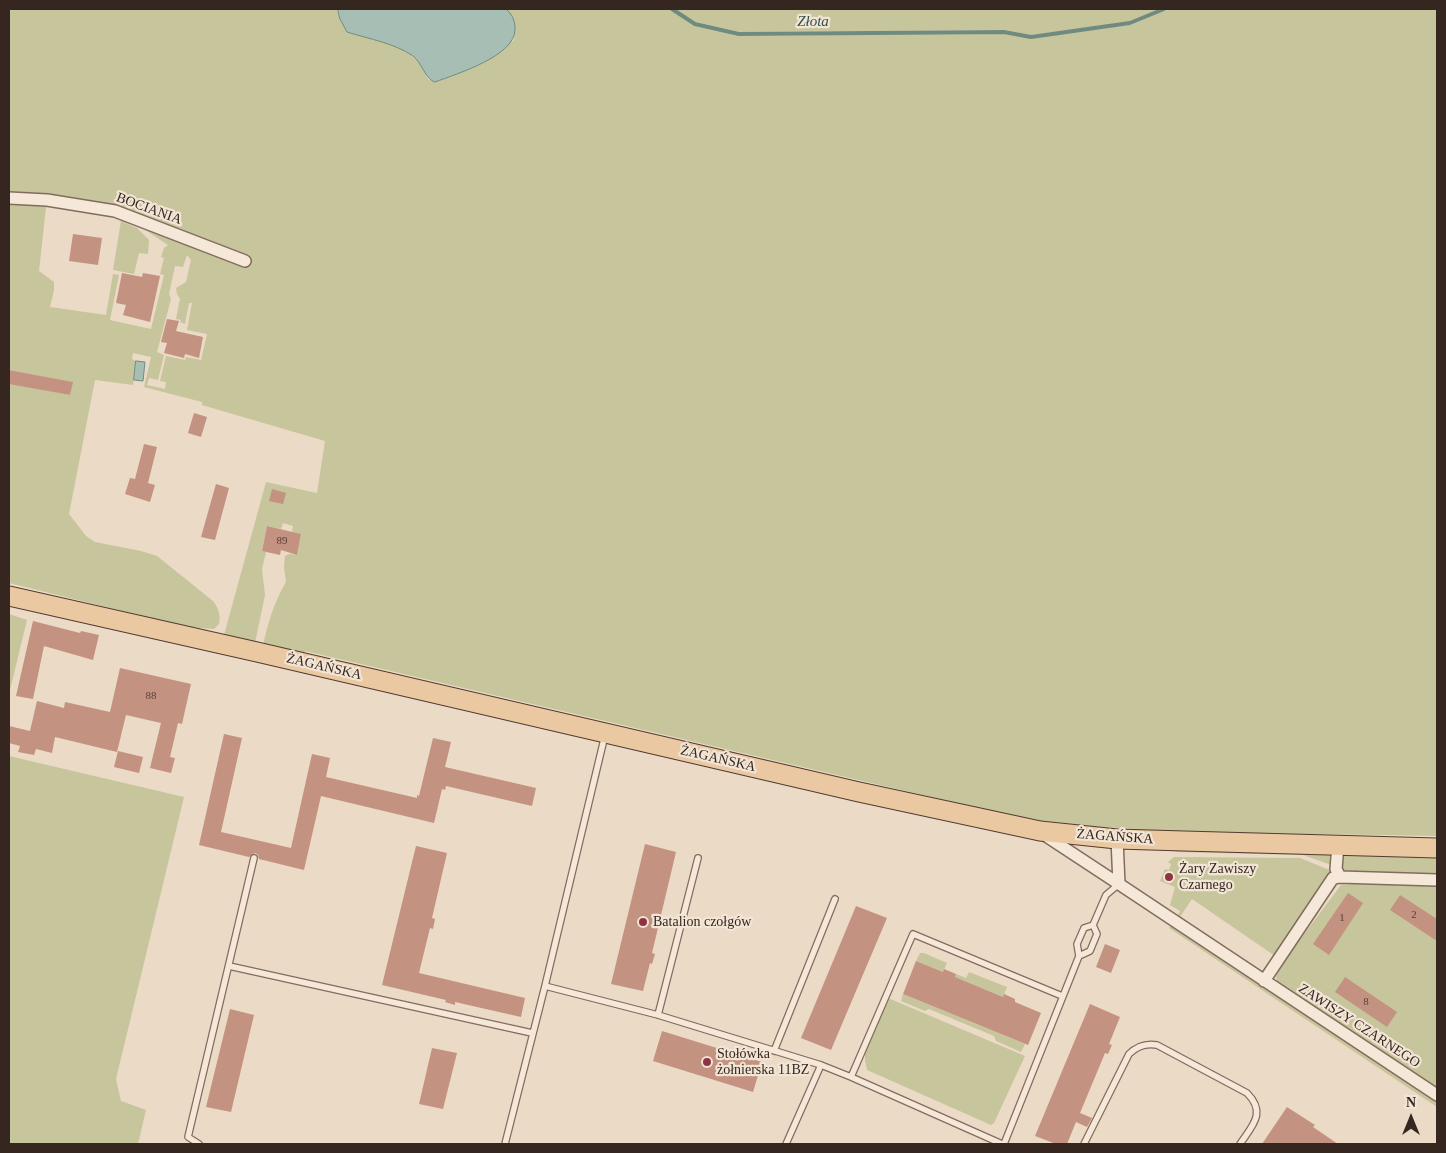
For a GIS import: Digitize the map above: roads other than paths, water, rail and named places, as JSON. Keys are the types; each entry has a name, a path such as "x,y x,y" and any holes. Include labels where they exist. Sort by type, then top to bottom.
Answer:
{"main road":[{"name":"ŻAGAŃSKA","path":"9,596 1040,832 1117,839 1437,848"}],"street":[{"name":"BOCIANIA","path":"9,198 47,200 115,211 245,261"},
{"name":"ZAWISZY CZARNEGO","path":"1040,832 1082,862 1119,884 1437,1095"},
{"path":"1117,839 1119,884"},
{"path":"1338,845 1336,869 1340,876"},
{"path":"1264,981 1333,878 1340,876 1437,880"}],"lane":[{"path":"506,1144 605,733"},
{"path":"199,1144 188,1137 254,858"},
{"path":"658,1015 698,858"},
{"path":"1079,956 1090,952 1097,934 1093,925 1106,895 1119,884"},
{"path":"774,1051 835,899"},
{"path":"545,986 658,1015 821,1065 1003,1144 1079,956 1077,944 1084,928 1093,925"},
{"path":"851,1077 913,934 1062,996"},
{"path":"229,966 532,1033"},
{"path":"1084,1144 1129,1054 1139,1047 1152,1044 1247,1094 1251,1098 1257,1109 1258,1116 1240,1144"},
{"path":"786,1144 821,1065"}],"waterway":[{"name":"Złota","path":"672,9 695,24 739,34 1004,32 1031,37 1130,23 1164,9"}],"place":[{"name":"Żary Zawiszy Czarnego","path":"1169,877"},
{"name":"Batalion czołgów","path":"643,922"},
{"name":"Stołówka żołnierska 11BZ","path":"707,1062"}]}
